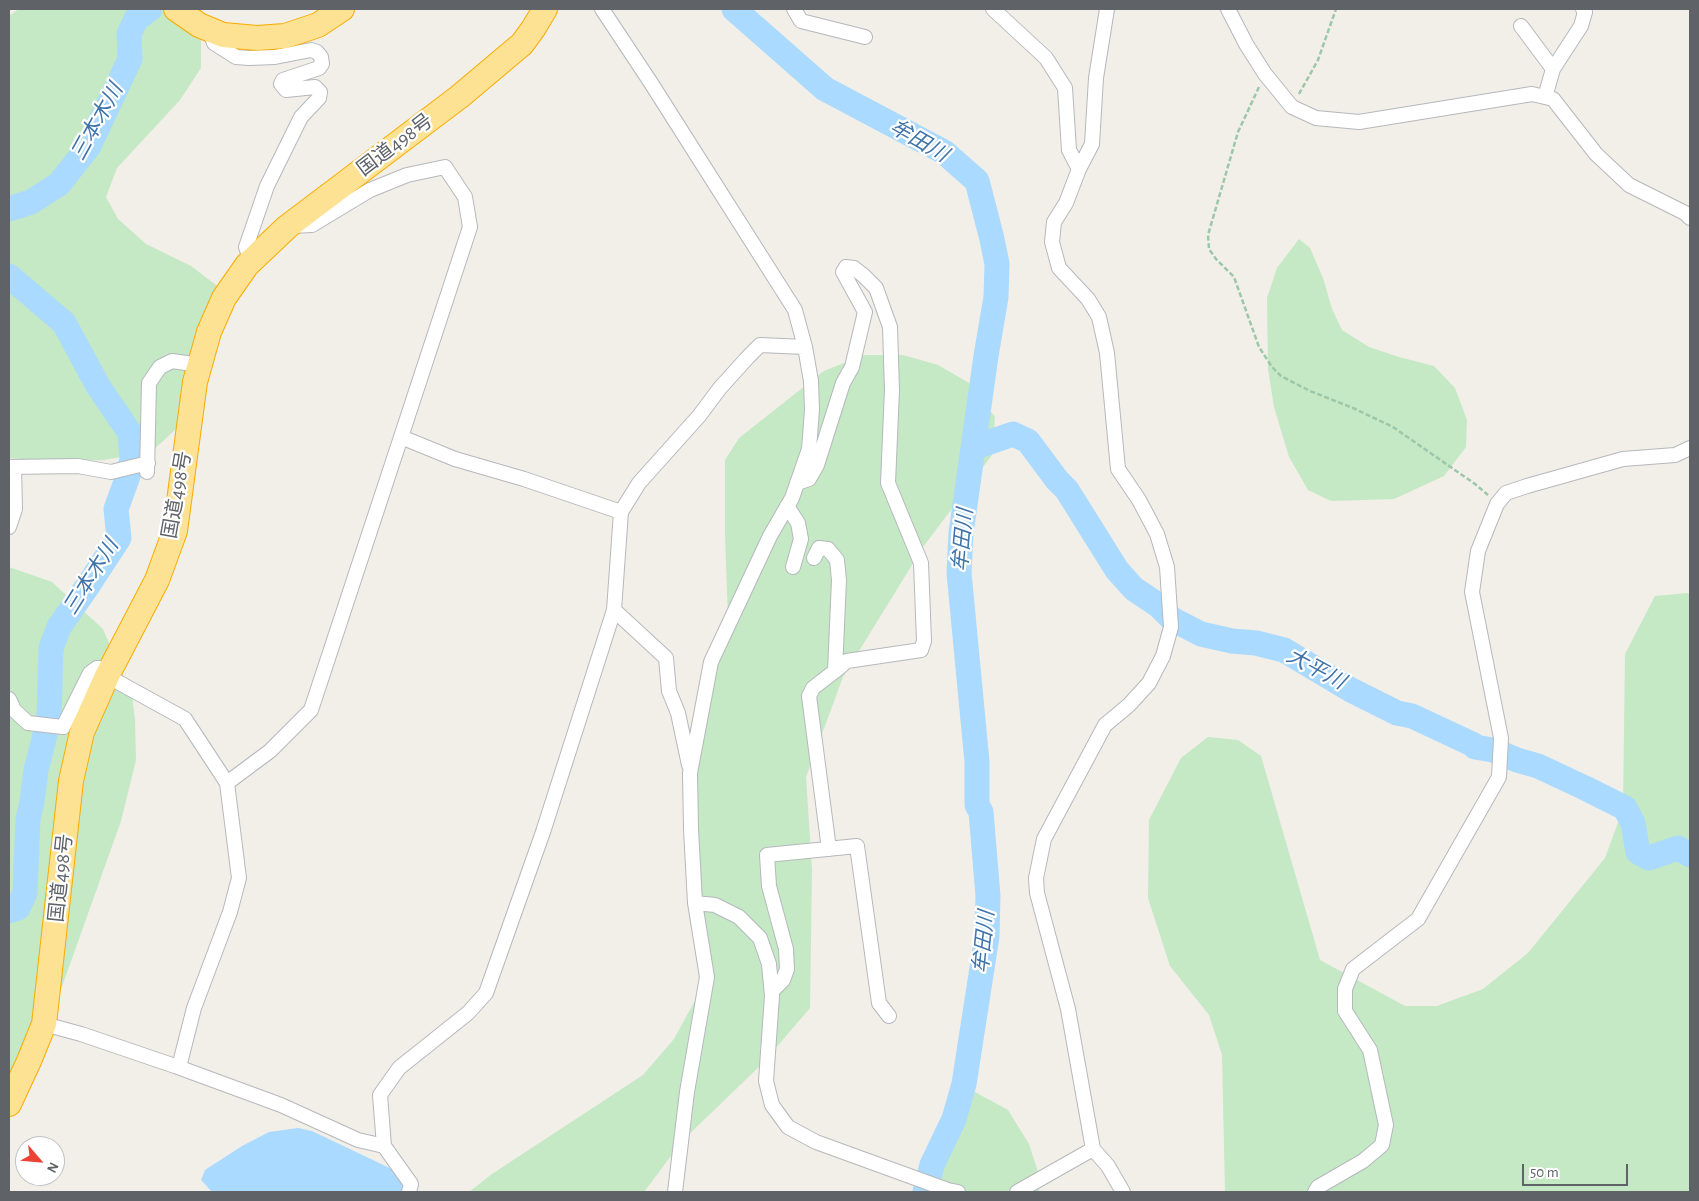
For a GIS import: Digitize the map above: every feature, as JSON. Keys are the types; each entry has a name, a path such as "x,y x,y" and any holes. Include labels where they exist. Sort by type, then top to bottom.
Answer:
{"highway":[{"path":"176,9 199,24 223,35 257,38 285,36 318,25 342,9"},
{"name":"国道498号","path":"9,1104 44,1024 71,781 82,732 109,672 157,580 175,531 195,382 208,332 224,298 251,261 287,227 459,97 522,44 534,30 545,9"}],"street":[{"path":"602,9 795,310 805,347 811,382 812,410 809,449 787,506 770,536 711,662 690,773"},
{"path":"794,9 801,21 865,37"},
{"path":"992,9 1046,58 1065,88 1069,150 1079,169"},
{"path":"1107,9 1096,78 1092,144 1079,169 1066,203 1054,222 1052,242 1059,268 1088,299 1099,317 1107,353 1118,469 1139,500 1157,534 1167,567 1171,628 1163,656 1149,683 1129,705 1105,725 1044,840 1036,878 1036,894 1068,1009 1093,1149 1108,1166 1123,1192"},
{"path":"1228,9 1246,44 1265,74 1292,107 1316,118 1359,122 1532,94 1553,99 1596,154 1629,185 1690,218"},
{"path":"1545,97 1552,69 1581,26 1585,12 1583,9"},
{"path":"1521,26 1552,69"},
{"path":"209,29 214,44 236,57 275,57 310,50 317,52 321,57 322,64 320,68 283,80 281,84 286,90 315,87 320,92 319,98 301,117 267,186 246,247 251,261"},
{"path":"227,783 270,751 311,710 470,227 465,196 445,167 407,175 370,190 312,225 287,227"},
{"path":"797,483 809,479 817,464 843,383 852,367 865,312 842,272 846,267 854,268 876,288 890,327 892,390 888,483 921,563 924,641 921,650 847,661 813,688 809,696 829,849"},
{"path":"409,1192 411,1184 384,1146 380,1096 399,1068 468,1013 486,993 543,832 614,610 620,512 639,483 699,416 720,388 760,345 805,347"},
{"path":"9,527 15,509 11,467 78,466 111,472 147,466 149,383 160,367 172,361 200,364"},
{"path":"401,437 455,459 524,479 620,512"},
{"path":"1315,1192 1318,1187 1363,1161 1382,1145 1386,1125 1370,1050 1345,1011 1345,989 1353,969 1418,919 1499,777 1501,738 1472,592 1478,551 1497,504 1506,493 1527,486 1623,459 1674,455 1690,448"},
{"path":"787,506 798,524 801,539 793,567"},
{"path":"814,558 819,548 828,549 837,560 839,580 835,672"},
{"path":"614,610 666,658 669,691 678,713 690,773 695,903 707,977 687,1092 675,1192"},
{"path":"9,699 14,710 28,723 63,726 90,673 97,668 109,672 185,719 227,783 239,878 230,912 194,1008 179,1067"},
{"path":"772,991 783,980 787,969 786,949 769,886 767,855 857,846 879,1004 889,1016"},
{"path":"695,903 715,905 739,917 760,938 769,964 772,991 766,1081 772,1106 788,1127 816,1142 958,1192"},
{"path":"44,1024 82,1034 179,1067 281,1104 358,1140 384,1146"},
{"path":"1016,1192 1093,1149"}],"path":[{"path":"1292,107 1318,60 1336,9"},
{"path":"1265,74 1238,132 1208,235 1209,249 1234,277 1259,347 1281,376 1310,391 1394,427 1475,484 1497,504"}],"green space":[{"path":"19,9 178,9 183,11 201,39 201,68 180,100 117,168 106,197 118,219 146,244 191,266 220,288 195,400 175,430 151,452 104,460 53,462 9,458 9,16"},
{"path":"1299,239 1310,248 1323,278 1332,309 1342,330 1369,347 1434,366 1455,388 1467,420 1466,447 1444,476 1394,499 1331,501 1308,490 1289,457 1274,407 1268,369 1267,298 1277,268"},
{"path":"864,355 903,355 938,365 969,383 995,417 992,455 923,547 843,677 806,777 812,869 810,1008 762,1064 683,1140 644,1192 469,1192 492,1174 643,1075 674,1039 698,995 708,949 687,831 708,691 723,652 728,618 725,460 739,438 824,371"},
{"path":"9,567 52,582 103,629 132,696 136,760 121,821 38,1054 9,1100"},
{"path":"1688,593 1690,595 1690,1192 1225,1192 1222,1055 1209,1015 1170,966 1148,898 1149,820 1181,758 1208,737 1238,740 1261,756 1320,960 1405,1006 1437,1006 1483,989 1528,953 1605,858 1623,809 1625,654 1655,596"},
{"path":"975,1092 1008,1110 1029,1144 1039,1175 1039,1192 924,1192 923,1178 948,1122 961,1103"}],"water":[{"path":"298,1128 312,1131 396,1171 405,1181 403,1192 212,1192 201,1180 205,1170 242,1146 269,1132"}],"waterway":[{"name":"三本木川","path":"9,209 31,202 59,184 89,146 130,59 129,34 136,19 150,9"},
{"name":"牟田川","path":"734,9 825,89 944,152 977,181 997,264 996,297 961,533 959,573 977,762 977,805 981,812 988,896 987,936 964,1084 954,1119 932,1165 925,1192"},
{"name":"三本木川","path":"9,276 64,323 98,386 130,433 132,459 116,509 119,538 59,627 51,648 49,719 36,770 28,819 25,893 18,908 9,911"},
{"name":"大平川","path":"973,448 1013,434 1028,441 1057,480 1067,490 1117,570 1134,589 1158,605 1172,619 1201,634 1232,641 1256,643 1284,650 1351,690 1397,713 1412,716 1475,747 1493,750 1538,766 1625,808 1633,823 1638,852 1649,858 1678,848 1690,855"}]}
